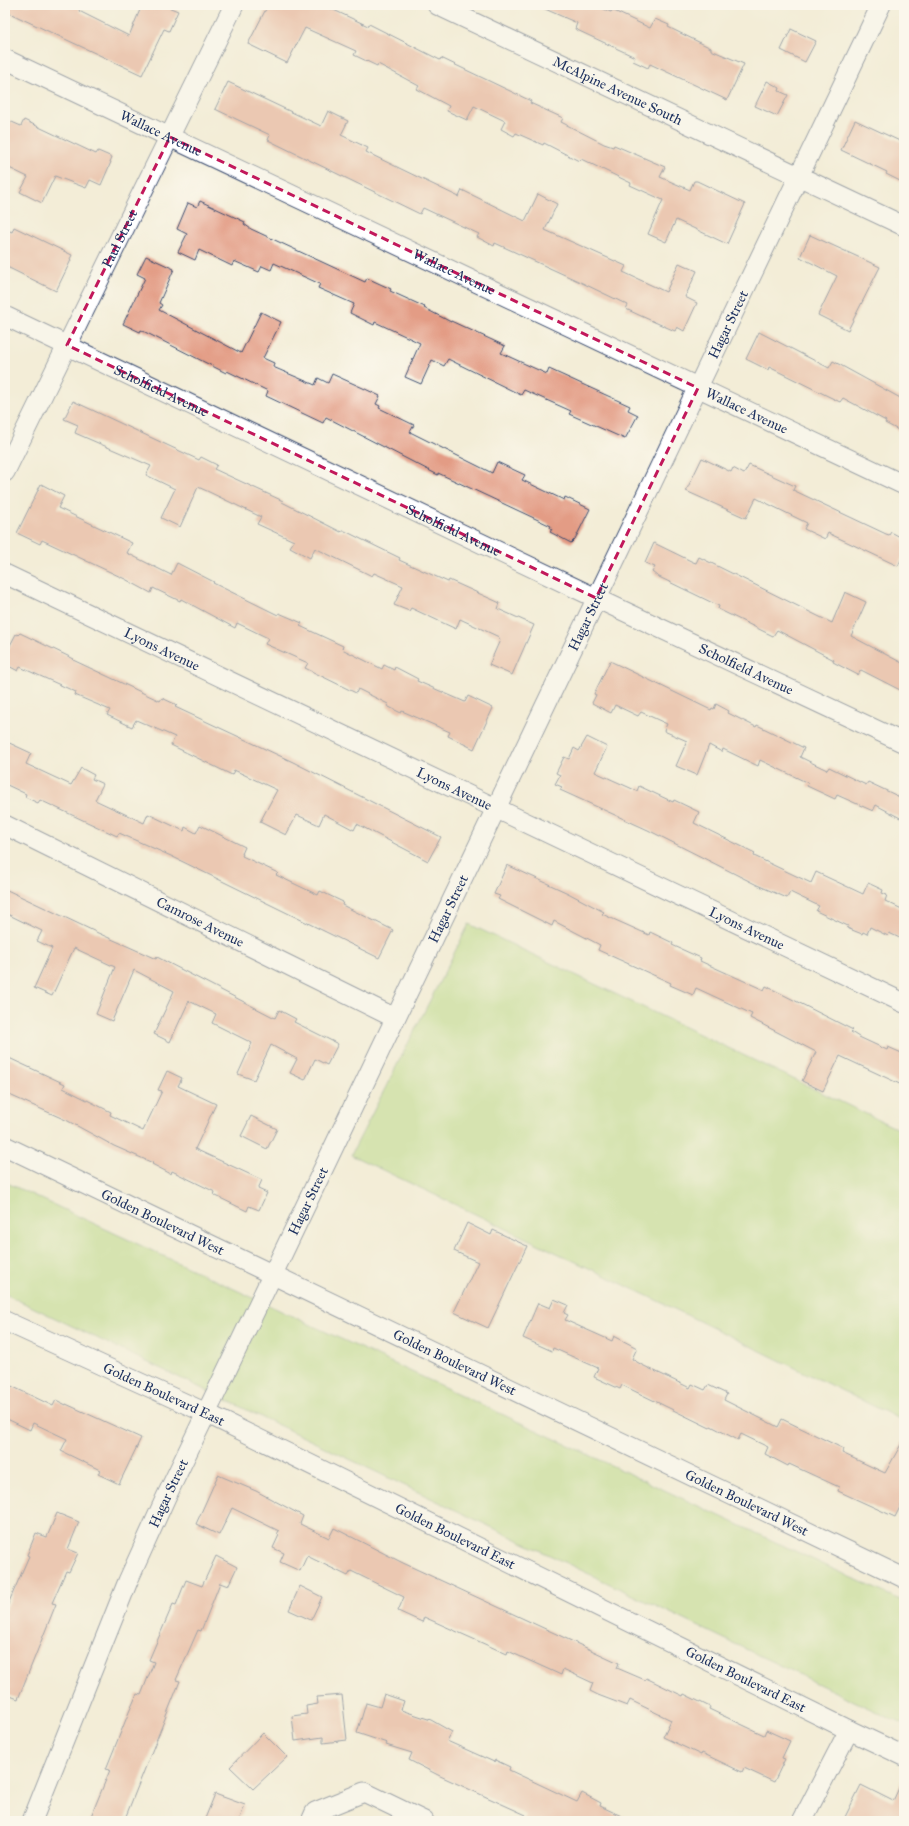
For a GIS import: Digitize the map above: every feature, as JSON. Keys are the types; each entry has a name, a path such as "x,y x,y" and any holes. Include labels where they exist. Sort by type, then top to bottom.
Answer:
{"street":[{"name":"Paul Street","path":"5,472 234,5"},
{"name":"McAlpine Avenue South","path":"437,5 904,226"},
{"name":"Hagar Street","path":"32,1821 128,1582 206,1413 799,175 882,5"},
{"name":"Wallace Avenue","path":"5,59 904,485"},
{"name":"Scholfield Avenue","path":"5,316 596,598 904,742"},
{"name":"Lyons Avenue","path":"5,574 904,1003"},
{"name":"Camrose Avenue","path":"5,825 395,1018"},
{"name":"Golden Boulevard West","path":"5,1146 272,1276 904,1578"},
{"name":"Golden Boulevard East","path":"5,1321 206,1413 904,1756"},
{"path":"802,1821 849,1730"},
{"path":"312,1821 315,1812 364,1792 424,1821"}],"highlighted area":[{"path":"170,137 698,388 596,598 67,345"}],"green space":[{"path":"469,924 904,1132 904,1421 658,1301 351,1155"},
{"path":"5,1182 904,1602 904,1725 5,1294"}],"building":[{"path":"5,5 82,5 79,11 129,36 142,5 163,5 178,11 169,31 164,29 142,75 5,11"},
{"path":"268,5 323,5 368,26 369,24 440,60 441,58 531,101 530,103 563,118 561,122 604,144 613,147 614,145 665,167 660,177 690,190 694,181 697,181 745,204 727,244 676,220 666,242 648,234 663,200 630,185 631,183 581,159 579,161 544,143 543,145 516,133 514,136 501,129 505,121 474,106 467,120 447,111 449,106 417,89 419,86 378,64 377,66 354,55 356,51 305,28 287,63 248,44"},
{"path":"536,5 594,5 611,12 612,10 650,28 655,19 711,48 711,50 744,64 727,100 650,64 648,68 633,61 635,57 575,29 577,23"},
{"path":"791,29 816,41 805,62 781,50"},
{"path":"767,81 780,88 779,91 788,95 777,116 755,106"},
{"path":"228,82 321,126 328,111 348,121 341,135 368,148 366,152 459,197 462,190 525,221 538,194 557,204 545,230 626,266 623,272 666,292 679,263 697,271 685,297 697,303 684,331 677,327 675,331 641,316 626,309 628,305 495,243 494,246 477,237 479,234 423,208 420,214 268,140 270,135 215,109"},
{"path":"5,119 21,126 24,120 96,154 98,151 112,157 101,185 90,180 86,188 55,176 42,203 20,192 28,177 5,166"},
{"path":"855,120 904,143 904,183 886,174 887,172 841,150"},
{"path":"200,201 245,222 244,224 251,229 365,282 367,278 391,289 390,291 425,307 424,308 451,322 505,346 501,353 547,374 549,369 630,406 628,410 638,415 625,439 569,414 571,411 524,390 521,395 448,359 444,366 432,360 421,384 405,377 420,343 375,322 374,325 350,313 354,304 318,288 320,284 274,263 271,270 262,266 259,272 234,261 232,266 199,250 195,260 178,252 187,234 177,229 188,203 197,207"},
{"path":"14,227 72,255 56,291 5,266 5,229 12,232"},
{"path":"810,235 880,267 848,330 818,315 837,276 800,257"},
{"path":"146,256 174,269 159,303 162,305 159,310 241,353 261,312 281,322 263,358 274,363 273,367 315,385 318,378 328,383 332,374 380,396 376,404 380,406 379,408 414,425 410,432 492,473 497,462 525,475 522,480 564,500 565,497 590,509 575,539 571,543 550,532 552,529 550,528 551,526 438,473 438,475 326,417 323,423 266,396 268,391 227,371 226,373 141,330 140,332 123,324 145,278 137,274"},
{"path":"759,332 829,368 833,361 904,400 904,433 885,423 886,421 843,398 840,402 769,367 768,370 746,359"},
{"path":"73,401 199,460 201,457 217,465 214,469 283,501 282,502 341,532 345,531 400,558 399,560 500,603 498,609 534,625 512,675 489,665 500,640 498,639 499,637 460,619 456,629 411,608 409,611 394,605 403,586 374,573 372,576 315,548 310,558 290,547 294,541 257,524 261,517 207,491 198,487 180,527 161,518 175,489 146,475 151,466 75,433 78,425 64,419"},
{"path":"702,458 731,472 733,468 744,474 749,465 795,486 793,490 886,534 889,535 891,532 904,539 904,554 898,566 828,533 825,539 804,529 807,523 756,498 746,518 686,491"},
{"path":"41,484 64,496 58,508 132,543 127,553 171,575 177,563 214,582 213,583 278,615 279,613 302,623 300,626 343,646 342,649 382,669 384,665 394,670 395,667 418,679 417,681 465,702 468,696 493,708 474,749 448,736 450,732 402,711 401,713 387,706 388,704 358,689 356,693 305,668 308,663 265,644 268,638 237,623 235,628 181,599 180,601 153,588 151,593 125,579 42,540 40,544 17,533"},
{"path":"654,543 696,563 699,557 832,623 845,592 866,602 851,636 904,664 904,692 861,670 858,675 833,662 834,660 777,630 773,636 718,609 719,606 657,576 652,572 655,567 645,563"},
{"path":"20,633 160,701 162,698 177,705 175,707 293,762 441,837 428,861 357,824 354,830 324,814 319,825 297,815 286,835 260,822 277,790 234,770 232,775 171,745 175,737 136,720 132,727 107,715 110,710 75,695 76,692 20,667 18,671 5,664 5,655 16,634 18,635"},
{"path":"610,661 711,710 712,708 714,709 716,704 729,711 728,713 756,727 757,725 804,748 800,757 827,770 829,767 866,785 868,782 904,799 904,820 876,805 873,811 837,795 835,799 807,786 808,783 760,760 758,766 723,749 722,752 709,745 697,775 676,766 687,741 664,731 667,724 641,712 638,716 615,705 611,713 592,703 596,695 594,694"},
{"path":"587,737 607,747 595,772 637,791 639,786 699,812 694,823 755,853 754,856 811,883 816,872 863,894 868,883 883,890 882,893 887,895 885,901 904,910 904,940 889,933 888,936 870,927 867,934 863,932 862,934 847,928 848,926 816,911 819,906 790,892 787,898 757,885 648,830 560,790 562,787 555,784 560,775 556,773 564,757 569,759 574,748 579,751"},
{"path":"5,741 31,753 26,764 71,785 81,768 94,775 92,779 103,784 95,800 144,823 148,814 184,831 185,827 196,833 200,825 245,847 242,856 278,873 276,875 318,895 320,891 343,902 342,905 393,930 379,958 171,856 119,833 117,836 40,800 38,803 25,797 26,794 5,784"},
{"path":"507,865 568,893 604,912 602,914 649,935 650,932 673,943 672,945 701,958 700,961 764,990 766,986 853,1030 851,1032 859,1037 887,1050 888,1047 904,1054 904,1086 840,1056 823,1091 802,1081 816,1052 750,1018 752,1014 696,988 693,995 670,985 671,983 598,950 600,945 554,921 552,926 498,899 500,896 494,894"},
{"path":"5,889 156,959 157,957 275,1018 279,1010 296,1019 294,1022 338,1044 327,1065 315,1059 305,1080 290,1073 297,1059 271,1045 254,1080 238,1074 252,1043 212,1023 216,1014 189,1001 170,1042 154,1034 174,991 134,970 112,1021 96,1014 115,967 74,948 52,996 34,988 52,948 37,941 42,931 5,913"},
{"path":"9,1058 65,1084 63,1088 111,1112 110,1115 143,1131 162,1091 158,1090 167,1071 182,1078 178,1086 216,1104 195,1149 262,1180 258,1189 267,1193 259,1210 249,1206 247,1211 214,1195 215,1192 172,1171 171,1174 152,1164 153,1163 114,1146 68,1121 5,1093 5,1068"},
{"path":"251,1116 277,1129 267,1149 241,1136"},
{"path":"467,1223 491,1235 493,1230 527,1246 488,1328 454,1312 478,1262 454,1251"},
{"path":"554,1299 568,1305 564,1313 568,1315 565,1320 612,1341 614,1336 637,1348 632,1359 642,1365 690,1388 692,1384 705,1390 708,1385 727,1394 724,1400 778,1427 782,1419 844,1449 842,1453 885,1473 904,1439 904,1499 895,1517 838,1491 839,1487 789,1464 788,1466 765,1454 768,1447 741,1434 738,1440 622,1385 620,1389 594,1377 598,1368 553,1348 552,1351 523,1338 538,1303 550,1308"},
{"path":"5,1383 53,1406 56,1400 66,1404 141,1438 119,1484 98,1474 100,1470 61,1451 67,1439 33,1423 30,1430 5,1418"},
{"path":"218,1475 256,1491 303,1516 300,1524 329,1538 334,1528 403,1563 619,1663 617,1668 645,1680 646,1678 683,1696 684,1694 710,1707 709,1709 764,1735 766,1730 790,1741 782,1758 785,1759 774,1782 744,1768 742,1772 663,1737 671,1720 630,1700 627,1706 598,1695 590,1691 593,1683 563,1669 561,1675 508,1651 507,1654 424,1617 422,1622 398,1611 404,1597 351,1571 348,1576 307,1556 300,1571 280,1562 284,1553 273,1548 279,1535 277,1534 279,1531 232,1508 219,1535 196,1524"},
{"path":"57,1513 79,1522 68,1549 78,1553 69,1572 66,1571 52,1603 56,1604 18,1699 5,1694 5,1611 29,1556 27,1555 36,1533 47,1537"},
{"path":"216,1556 237,1567 228,1586 220,1583 201,1631 198,1630 176,1680 180,1681 124,1821 89,1821 110,1770 106,1769 129,1712 137,1694 141,1695 154,1662 149,1660 173,1604 176,1605 186,1580 202,1586"},
{"path":"300,1586 322,1597 311,1620 289,1610"},
{"path":"384,1694 404,1701 401,1710 431,1720 452,1732 447,1741 494,1762 495,1760 510,1767 509,1770 577,1802 582,1793 601,1803 600,1806 632,1821 523,1821 526,1815 438,1775 409,1760 412,1753 386,1745 387,1743 357,1733 366,1703 380,1707"},
{"path":"342,1695 347,1740 323,1743 323,1737 295,1741 292,1716 307,1714 306,1706 318,1704 317,1697"},
{"path":"263,1733 287,1757 253,1789 230,1767"},
{"path":"904,1777 904,1821 843,1821 861,1785 893,1801"},
{"path":"215,1794 245,1805 239,1821 204,1821"}]}
